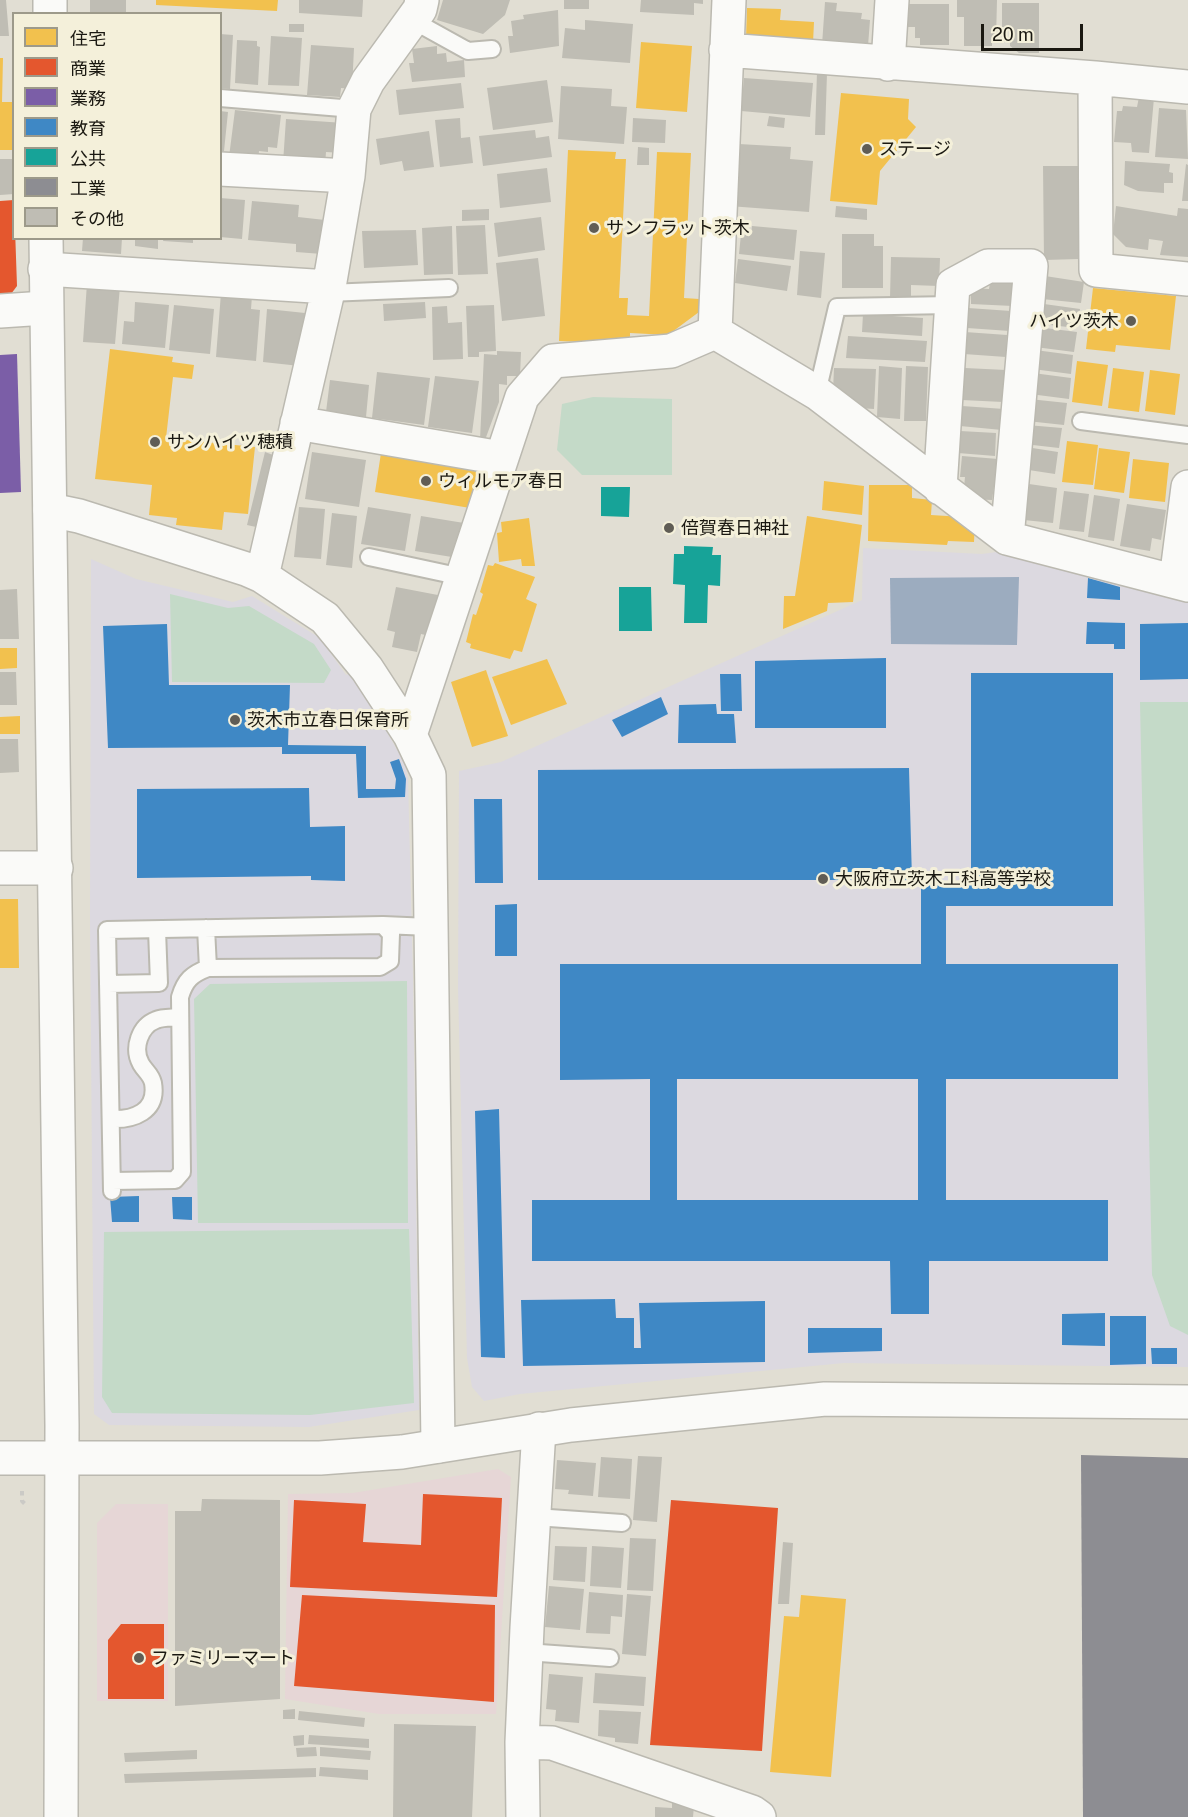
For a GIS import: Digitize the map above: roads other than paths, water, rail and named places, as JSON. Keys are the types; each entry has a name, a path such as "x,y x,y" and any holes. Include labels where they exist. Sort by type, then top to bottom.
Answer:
{"street":[{"path":"716,332 729,0"},
{"path":"888,64 892,0"},
{"path":"262,576 328,290 348,176 354,109 368,81 417,10"},
{"path":"726,50 1188,87"},
{"path":"1095,78 1096,270 1188,279"},
{"path":"222,169 348,176"},
{"path":"62,1817 62,1459 56,868 45,308 46,254 328,290"},
{"path":"940,488 953,285 988,266 1031,266 1007,538"},
{"path":"0,311 45,308"},
{"path":"716,332 817,393 1007,538 1182,582 1188,487"},
{"path":"410,735 522,397 553,361 671,351 716,332"},
{"path":"297,423 501,458"},
{"path":"50,510 79,516 246,568 325,618 367,669 410,735 429,775 429,927 438,1446"},
{"path":"0,868 56,868"},
{"path":"0,1458 320,1458 402,1452 539,1430 825,1399 1188,1402"},
{"path":"523,1817 522,1742 539,1430"},
{"path":"522,1742 552,1743 752,1812 759,1817"}],"lane":[{"path":"417,10 468,51 492,49"},
{"path":"222,98 354,109"},
{"path":"328,290 449,288"},
{"path":"817,393 837,307 952,305"},
{"path":"1081,421 1188,435"},
{"path":"369,557 462,577"},
{"path":"382,925 391,934 390,961 380,967 208,968 192,974 183,987 180,1017 182,1172 175,1180 112,1186 107,930 382,925 429,927"},
{"path":"206,928 208,968"},
{"path":"108,984 159,983 157,930"},
{"path":"111,1119 136,1117 146,1111 152,1099 153,1085 137,1051 139,1038 144,1028 157,1020 180,1017"},
{"path":"535,1517 622,1523"},
{"path":"526,1652 610,1658"}],"water":[{"path":"1019,577 1017,645 891,644 890,578"}],"place":[{"name":"ステージ","path":"867,149"},
{"name":"サンフラット茨木","path":"594,228"},
{"name":"ハイツ茨木","path":"1131,321"},
{"name":"サンハイツ穂積","path":"155,442"},
{"name":"ウィルモア春日","path":"426,481"},
{"name":"倍賀春日神社","path":"669,528"},
{"name":"茨木市立春日保育所","path":"235,720"},
{"name":"大阪府立茨木工科高等学校","path":"823,879"},
{"name":"ファミリーマート","path":"139,1658"}]}
